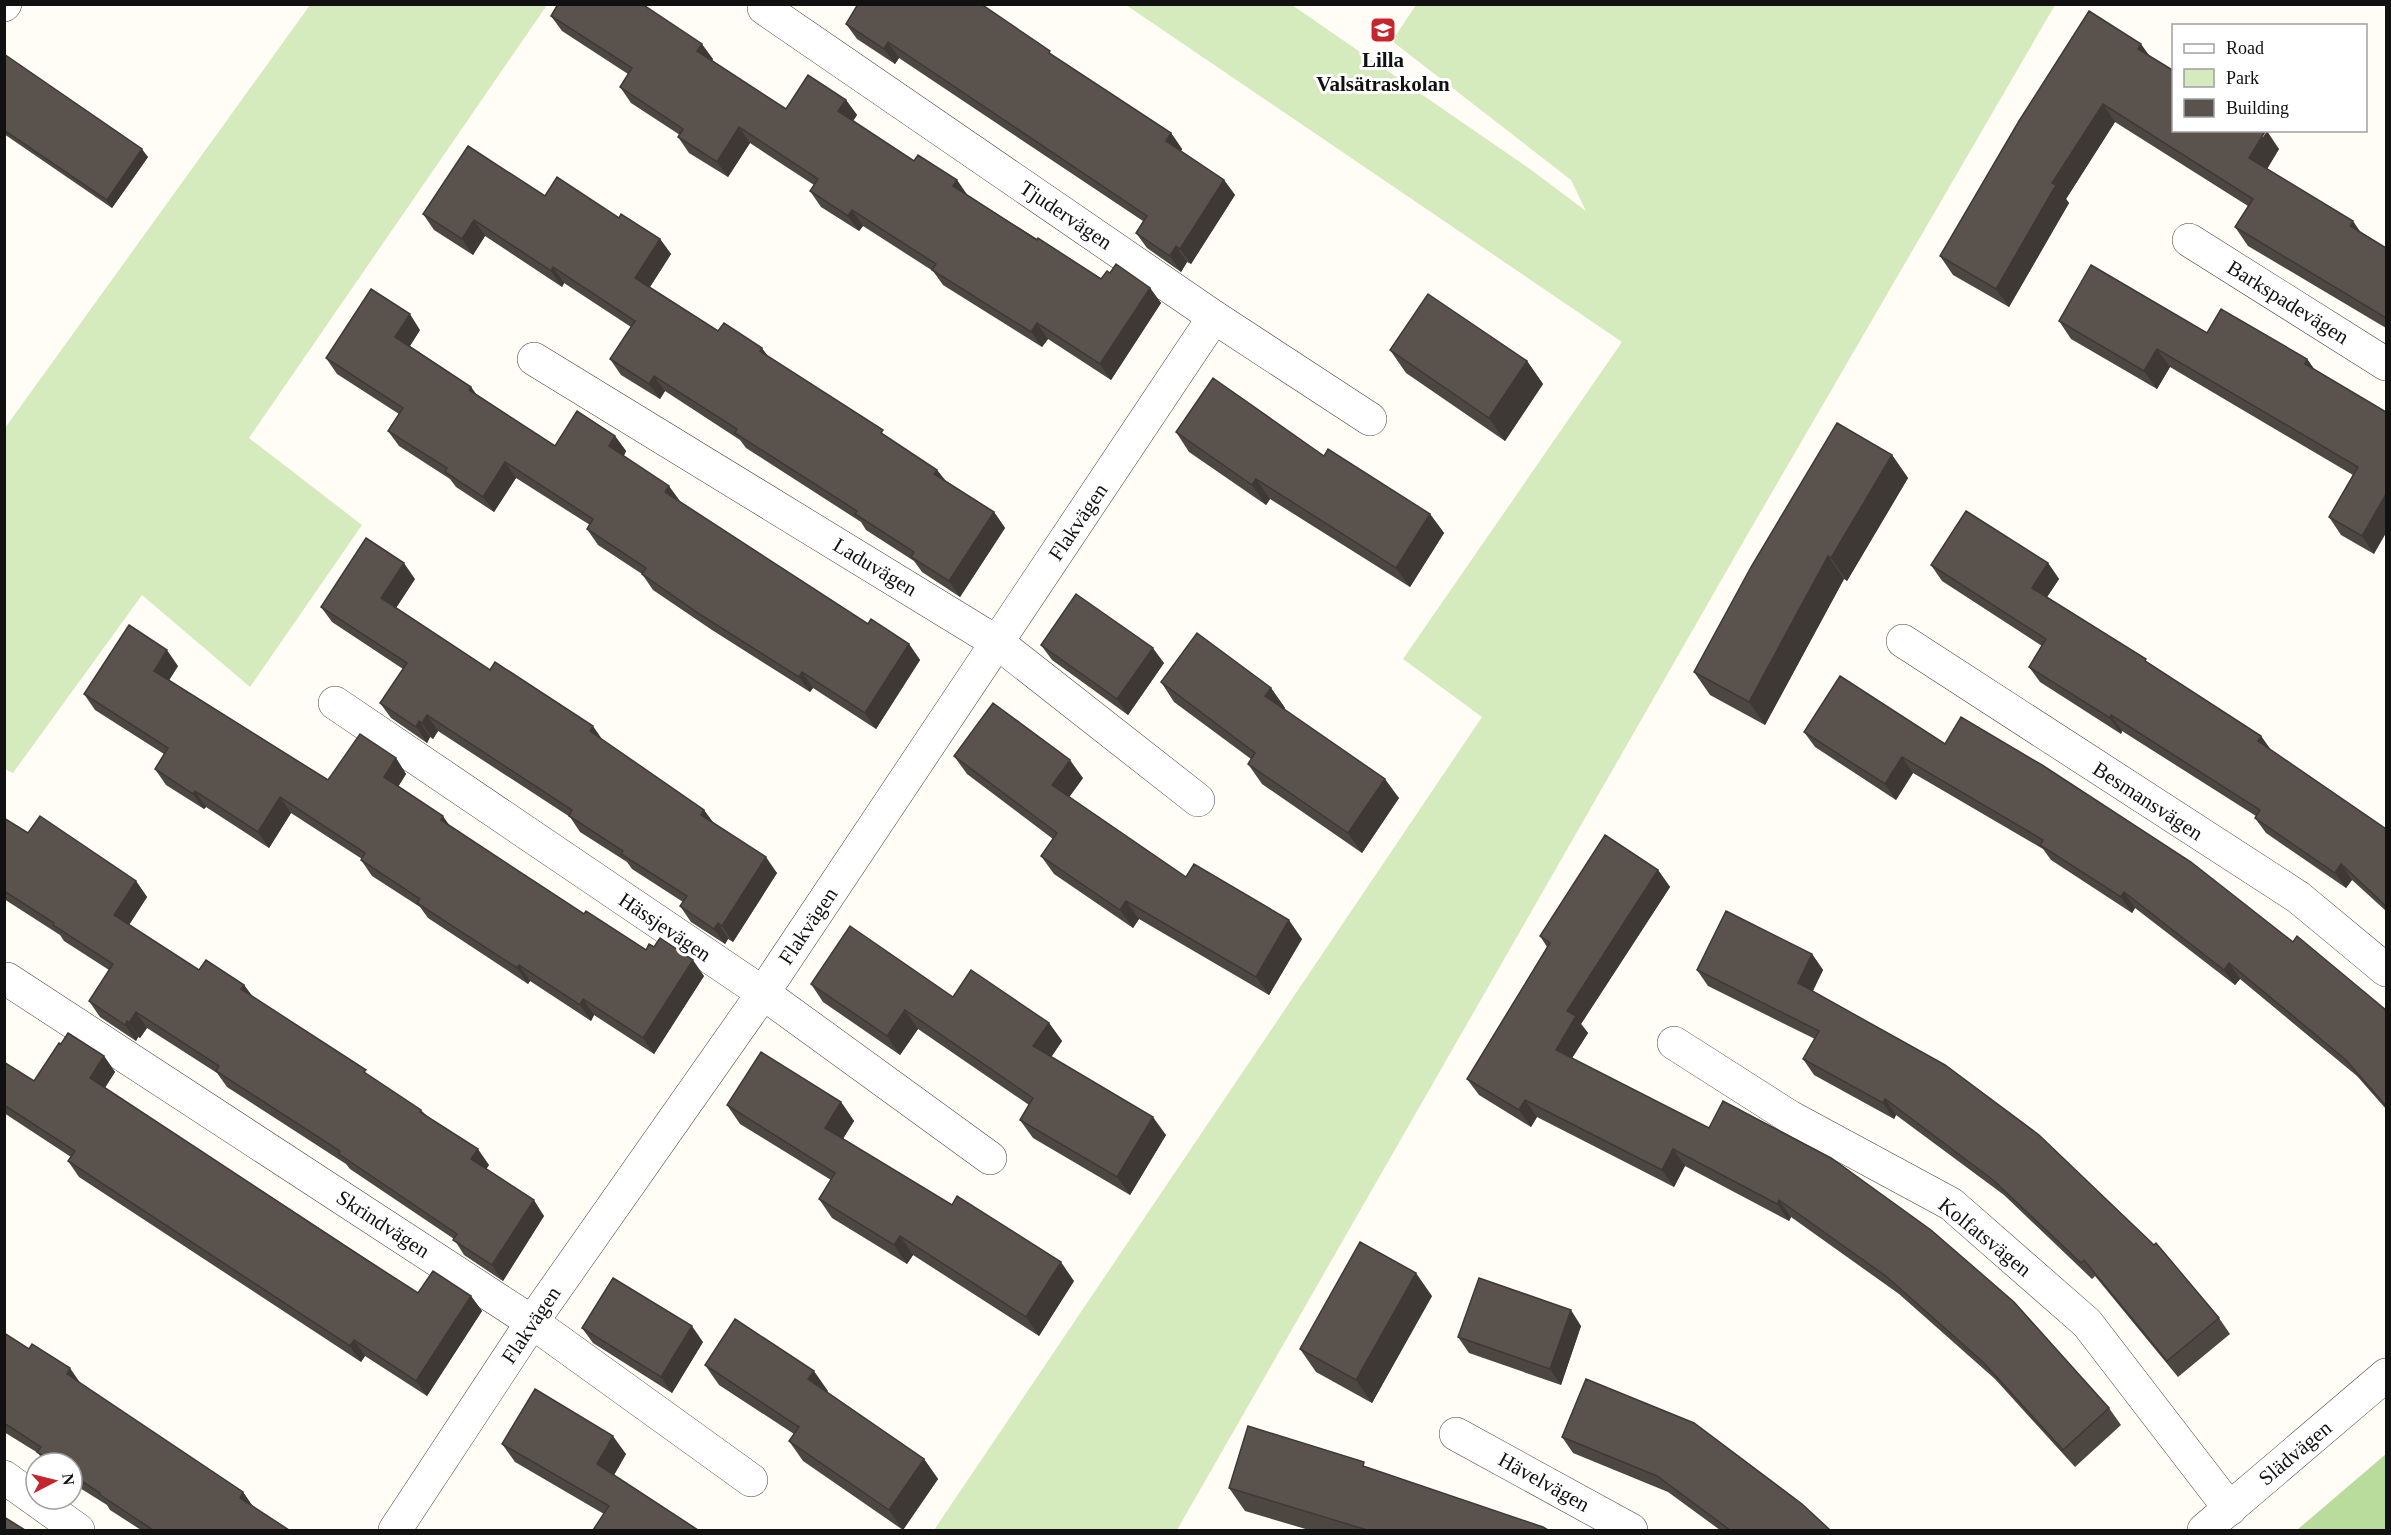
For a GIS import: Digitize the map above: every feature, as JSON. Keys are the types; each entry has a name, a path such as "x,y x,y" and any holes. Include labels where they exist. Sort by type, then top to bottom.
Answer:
{"street":[{"name":"Tjudervägen","path":"764,8 1214,317 1370,419"},
{"name":"Barkspadevägen","path":"2189,240 2386,364"},
{"name":"Flakvägen","path":"395,1530 532,1322 763,993 1214,317"},
{"name":"Laduvägen","path":"534,359 998,643 1198,800"},
{"name":"Besmansvägen","path":"1903,641 2298,897 2386,970"},
{"name":"Hässjevägen","path":"335,703 763,993 990,1158"},
{"name":"Skrindvägen","path":"7,979 532,1322 751,1480"},
{"name":"Kolfatsvägen","path":"1674,1043 1790,1117 1951,1204 2087,1323 2230,1509"},
{"name":"Slädvägen","path":"2204,1530 2386,1375"},
{"name":"Hävelvägen","path":"1456,1434 1631,1530"},
{"path":"4,1477 78,1530"}],"green space":[{"path":"310,5 547,5 249,438 362,525 250,687 142,595 13,773 4,769 5,428"},
{"path":"1126,5 1292,5 1530,169 1586,211 1571,180 1392,41 1416,5 2055,5 1742,544 1177,1530 934,1530 1482,717 1403,659 1622,342"},
{"path":"2386,1454 2386,1530 2297,1530"}],"building":[{"path":"558,4 642,4 702,44 697,51 786,109 808,75 846,100 838,111 914,161 918,155 957,180 953,186 1037,240 1038,238 1101,279 1107,271 1110,273 1116,264 1150,288 1100,364 1037,323 1031,332 932,270 936,264 852,210 848,216 810,191 818,179 739,127 717,162 678,137 683,129 620,87 632,68 551,16"},
{"path":"858,4 981,4 1050,51 1049,53 1171,133 1166,141 1224,180 1180,249 1176,246 1170,256 1136,233 1147,216 888,42 884,49 846,24"},
{"path":"2089,11 2141,44 2138,49 2172,70 2172,132 2265,132 2249,158 2353,221 2350,226 2386,248 2386,318 2235,227 2253,199 2103,104 2052,183 2056,185 1996,289 1940,256 2019,121"},
{"path":"4,54 142,149 107,200 4,130"},
{"path":"468,146 545,196 557,177 619,218 621,214 660,239 635,278 718,331 724,323 762,348 760,351 883,430 881,433 937,470 934,474 994,512 949,581 911,557 914,552 855,514 857,511 735,433 737,429 654,376 649,384 610,359 635,321 553,267 551,271 474,220 462,239 423,214"},
{"path":"2091,265 2207,333 2221,309 2307,359 2305,364 2386,412 2386,494 2362,536 2329,517 2358,467 2157,349 2144,371 2059,321"},
{"path":"371,289 410,314 395,337 471,387 469,390 555,446 577,411 615,436 609,446 669,486 665,492 868,624 871,619 909,644 865,713 802,672 799,677 701,615 642,574 646,568 587,529 593,519 505,462 483,497 445,472 447,468 388,431 403,408 326,358"},
{"path":"1428,294 1527,361 1489,418 1390,350"},
{"path":"1213,378 1324,456 1328,449 1430,514 1396,568 1256,479 1252,485 1176,432"},
{"path":"1837,423 1892,455 1831,558 1828,556 1749,702 1694,672 1751,567"},
{"path":"1966,511 2048,563 2032,588 2146,659 2145,661 2261,736 2258,741 2386,829 2386,906 2341,864 2335,873 2255,818 2260,810 2111,715 2110,718 2029,667 2046,639 1931,565"},
{"path":"366,538 404,563 381,598 490,670 495,662 593,726 590,731 704,810 701,815 766,857 722,926 718,923 714,929 680,906 687,896 621,854 623,851 569,816 572,810 427,715 422,723 419,721 416,727 380,703 407,663 321,607"},
{"path":"1076,594 1153,648 1117,699 1041,645"},
{"path":"129,625 167,650 154,671 328,780 360,734 396,758 384,777 443,816 441,820 584,914 586,911 646,950 649,944 654,947 660,938 693,960 643,1038 583,999 580,1005 519,965 517,968 417,903 420,899 361,860 365,853 280,797 258,832 195,791 193,794 155,769 168,748 84,694"},
{"path":"1197,633 1271,688 1265,696 1385,779 1348,833 1248,764 1255,753 1161,682"},
{"path":"1840,676 1945,744 1961,717 2042,765 2191,862 2293,942 2297,936 2386,1010 2386,1106 2346,1060 2229,963 2224,970 2124,892 2121,897 2040,845 2043,840 1902,757 1885,784 1804,732"},
{"path":"993,703 1070,760 1052,785 1186,877 1194,864 1289,920 1256,977 1126,901 1120,910 1041,856 1057,833 954,756"},
{"path":"40,816 136,881 114,915 199,970 206,960 244,985 241,989 366,1070 364,1072 421,1110 420,1112 478,1149 471,1159 534,1200 492,1265 453,1240 457,1234 339,1154 340,1151 216,1071 219,1066 136,1012 125,1025 89,1001 113,964 4,891 4,818 28,833"},
{"path":"1605,835 1658,870 1567,1011 1576,1016 1556,1050 1709,1128 1723,1101 1831,1158 1931,1230 2014,1302 2109,1408 2063,1450 1984,1363 1887,1277 1779,1200 1777,1204 1673,1149 1662,1170 1525,1100 1519,1110 1467,1079 1550,943 1540,936"},
{"path":"1726,911 1812,954 1798,983 1945,1065 2039,1135 2154,1245 2156,1243 2219,1318 2167,1361 2084,1260 2081,1263 1993,1180 1885,1099 1883,1103 1803,1059 1819,1031 1697,970"},
{"path":"850,926 953,997 971,970 1049,1023 1033,1046 1153,1117 1117,1177 1020,1120 1033,1098 905,1010 887,1036 811,984"},
{"path":"68,1033 104,1056 90,1078 356,1253 418,1293 433,1271 471,1296 416,1381 354,1340 350,1346 68,1161 75,1151 4,1105 4,1062 34,1081"},
{"path":"761,1052 841,1102 825,1128 952,1205 957,1196 1061,1262 1026,1317 900,1236 894,1245 819,1199 835,1173 727,1105"},
{"path":"1360,1242 1416,1273 1356,1380 1300,1349"},
{"path":"613,1278 692,1326 661,1377 582,1328"},
{"path":"1479,1278 1571,1310 1550,1369 1458,1337"},
{"path":"735,1319 814,1371 808,1379 924,1459 889,1510 789,1441 799,1427 705,1365"},
{"path":"4,1333 29,1349 32,1344 70,1368 67,1374 243,1492 240,1498 289,1530 153,1530 84,1483 84,1451 38,1451 41,1447 4,1423"},
{"path":"1586,1379 1694,1423 1802,1504 1830,1530 1730,1530 1657,1476 1562,1437"},
{"path":"535,1389 613,1436 597,1464 698,1530 593,1530 609,1506 502,1444"},
{"path":"1248,1426 1364,1462 1363,1466 1548,1530 1367,1530 1229,1488"},
{"path":"4,1517 25,1530 4,1530"}],"place":[{"name":"Lilla Valsätraskolan","path":"1383,30"}]}
